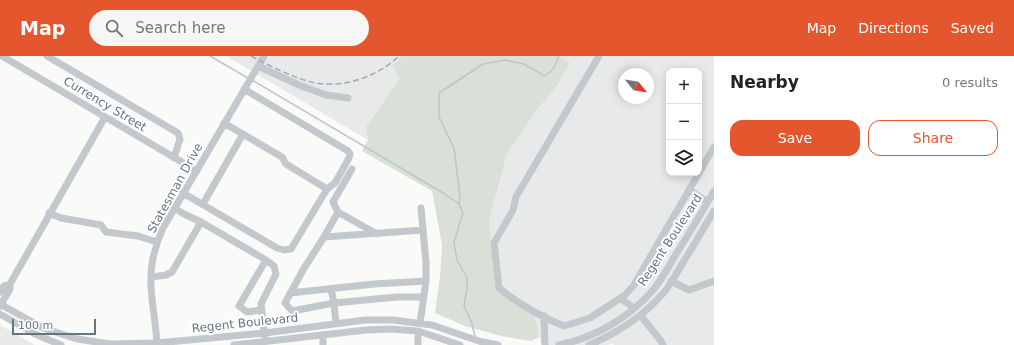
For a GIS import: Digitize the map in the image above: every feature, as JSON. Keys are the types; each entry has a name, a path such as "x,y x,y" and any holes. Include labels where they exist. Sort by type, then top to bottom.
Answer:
{"street":[{"name":"Currency Street","path":"2,56 197,171"},
{"path":"47,56 178,133 180,139 174,158"},
{"name":"Statesman Drive","path":"157,344 152,288 152,265 157,242 163,228 183,193 264,56"},
{"path":"599,56 516,197 513,210 494,242 500,288 508,295 564,326 590,318 625,295 634,285 714,147"},
{"path":"257,67 326,95 348,98"},
{"path":"183,193 277,248 284,250 291,249 327,189 335,182 349,158 350,154 348,151 244,89"},
{"path":"0,305 10,289 10,284 49,214 105,117"},
{"path":"224,123 282,157 286,164 327,189"},
{"path":"203,204 244,134"},
{"path":"352,169 333,202 338,212 377,234"},
{"path":"689,190 708,202"},
{"name":"Regent Boulevard","path":"559,345 587,337 603,330 634,308 653,290 664,275 714,191"},
{"path":"175,208 274,266 276,274 262,300 266,343"},
{"path":"420,323 426,281 426,263 421,208"},
{"name":"Regent Boulevard","path":"589,345 601,340 641,316 654,303 667,289 714,211"},
{"path":"338,212 285,303 292,311 334,303 397,297 423,297"},
{"path":"49,214 61,218 101,225 106,232 138,236 157,242"},
{"path":"152,277 166,275 172,272 201,222"},
{"path":"324,237 423,230"},
{"path":"262,310 247,312 239,306 266,260"},
{"path":"290,293 374,284 426,281"},
{"path":"671,281 689,290 714,281"},
{"path":"0,292 4,286 10,284"},
{"path":"332,289 336,324"},
{"path":"620,298 634,308"},
{"name":"Regent Boulevard","path":"0,305 43,328 77,339 110,344 157,344 265,333 365,320 392,320 420,323 482,342 498,345"},
{"path":"0,314 34,334 61,345"},
{"path":"544,316 545,345"},
{"path":"641,316 662,341 663,345"},
{"name":"Regent Boulevard","path":"234,345 266,343 323,335 390,329 418,332 460,345"},
{"path":"418,332 418,345"},
{"path":"323,335 323,345"}],"shaded area":[{"path":"226,56 402,56 392,66 400,78 366,127 368,140"},
{"path":"402,56 558,56 570,63 556,87 537,110 507,154 489,221 494,279 499,291 533,315 536,321 539,337 531,341 501,336 465,326 435,313 440,277 442,245 432,191 362,151 368,140 366,127 400,78 392,66"},
{"path":"558,56 714,56 714,345 614,345 613,343 608,345 543,345 539,337 536,321 499,291 494,279 489,221 507,154 537,110 556,87"},
{"path":"0,325 35,345 0,345"}],"waterway":[{"path":"210,56 248,78"},
{"path":"475,336 471,321 464,306 467,278 457,260 454,242 463,213 459,204 460,197 454,148 439,117 439,93 483,64 505,60 524,64 545,76 553,69 559,56"},
{"path":"252,80 443,193 459,204"}],"railway":[{"path":"251,56 297,78 317,83 329,84 355,81 367,77 379,71 399,56"}]}
